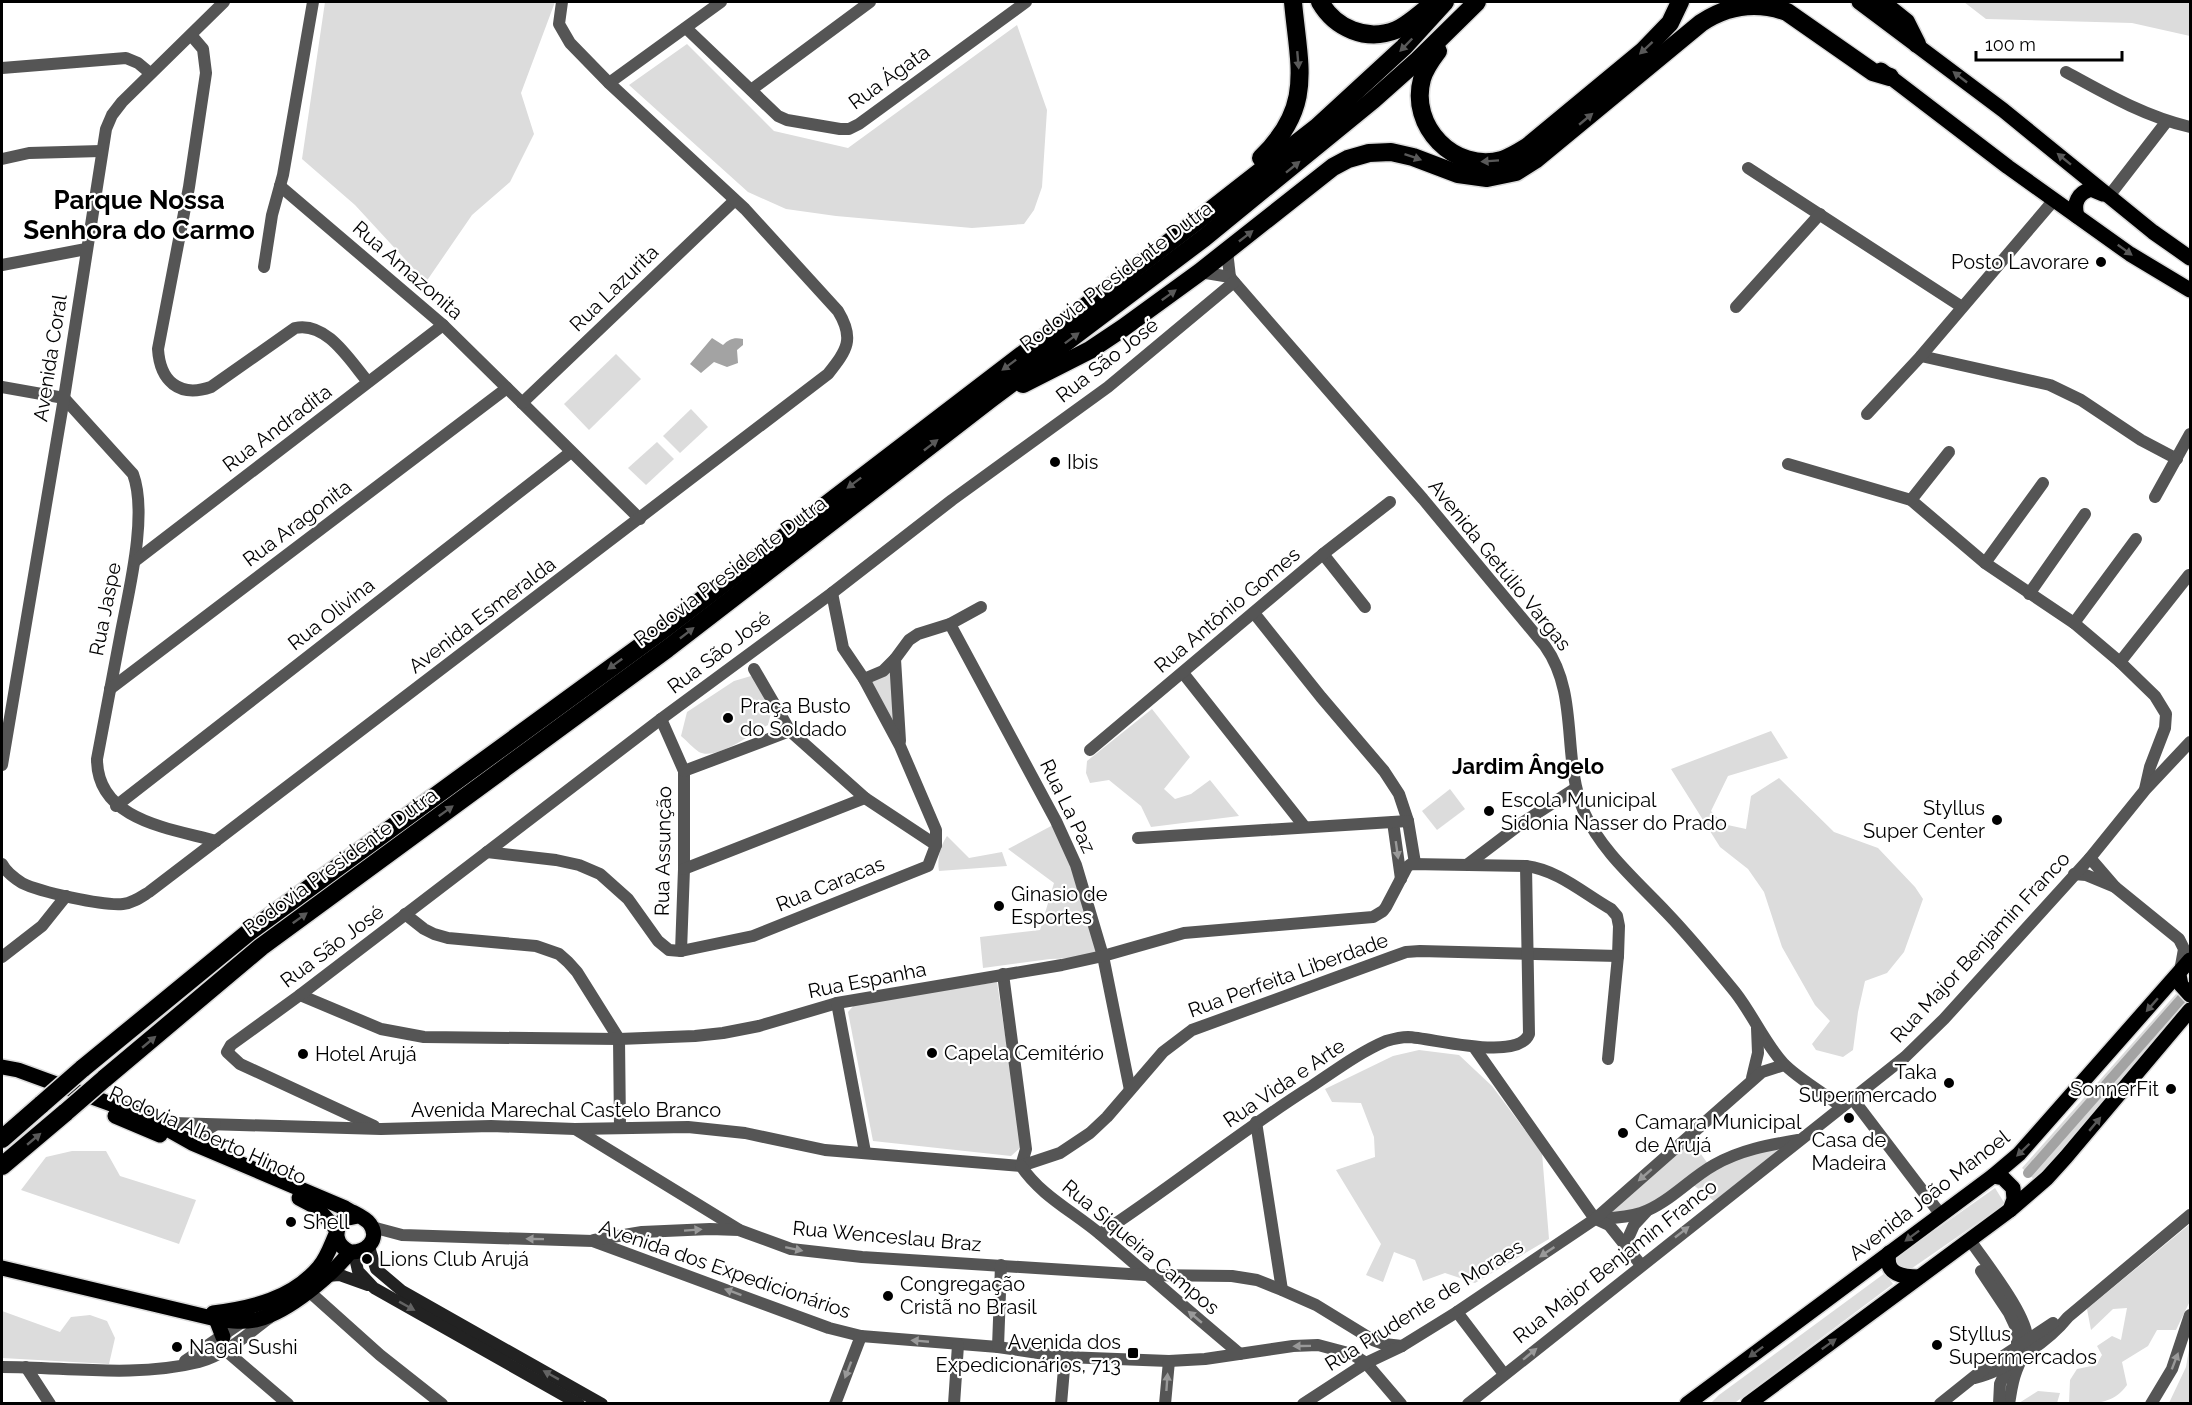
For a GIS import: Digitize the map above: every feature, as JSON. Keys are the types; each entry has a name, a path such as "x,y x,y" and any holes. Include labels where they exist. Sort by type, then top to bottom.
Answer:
{"highway":[{"path":"1193,224 1273,147 1291,120 1298,100 1300,79 1293,2"},
{"path":"1320,2 1338,23 1354,31 1371,34 1396,30 1436,2"},
{"name":"Rodovia Presidente Dutra","path":"2,1139 82,1069 249,932 656,634 1317,127 1404,47 1445,2"},
{"path":"1477,2 1431,61 1423,77 1420,94 1424,120 1439,143 1463,158 1492,162 1511,157 1527,147 1643,51 1670,23 1680,2"},
{"name":"Rodovia Presidente Dutra","path":"2,1166 261,947 667,649 1204,238 1328,139 1418,60 1477,2"},
{"path":"1881,2 1906,22 1917,44"},
{"path":"992,398 1090,350 1200,272 1333,167 1359,155 1380,152 1402,154 1458,174 1478,178 1497,177 1516,171 1535,160 1701,23 1730,8 1762,6 1787,12 1873,72 1890,77"}],"main road":[{"path":"1787,2 2054,200 2130,254 2190,290"},
{"path":"1859,2 2003,110 2153,232 2190,258"},
{"path":"2077,216 2076,202 2086,190 2091,189 2109,196"},
{"name":"Avenida João Manoel","path":"1687,1404 2019,1155 2190,960"},
{"path":"2179,975 2181,985 2190,995"},
{"path":"1748,1404 2010,1210 2060,1164 2190,1010"},
{"name":"Rodovia Alberto Hinoto","path":"2,1067 18,1070 144,1116 157,1129 308,1202 320,1210 337,1232 340,1246 352,1253"},
{"name":"Rodovia Alberto Hinoto","path":"2,1075 157,1129 339,1204 358,1216"},
{"path":"1993,1176 2003,1178 2013,1188 2014,1199 2010,1210"},
{"path":"304,1287 320,1266 344,1219 358,1216 366,1220 375,1269 402,1291 602,1404"},
{"path":"2,1268 30,1277 80,1285 216,1319 244,1321 259,1319 304,1287 326,1276 352,1253 363,1251 371,1239"},
{"path":"352,1253 358,1271 375,1288"},
{"path":"1889,1253 1889,1266 1895,1273 1904,1277 1919,1277"},
{"path":"326,1276 340,1275 375,1288 579,1404"},
{"path":"195,1313 278,1305"},
{"path":"216,1319 224,1343"}],"street":[{"name":"Avenida Coral","path":"2,765 64,398 106,129 112,115 122,102 224,2"},
{"path":"264,267 314,2"},
{"path":"609,83 721,2"},
{"path":"751,90 870,2"},
{"name":"Rua Ágata","path":"687,28 772,111 788,120 849,129 1026,2"},
{"path":"564,4 559,24 565,35 609,83 734,201"},
{"path":"191,35 203,49 206,73 189,187 158,349 159,364 168,380 183,390 198,392 211,387 295,328 310,327 329,338 368,382"},
{"path":"2,68 126,58 138,63 150,73"},
{"path":"2066,72 2117,99 2167,121 2190,127"},
{"path":"2109,196 2167,121"},
{"path":"2,159 29,153 101,151"},
{"path":"1748,168 1962,307"},
{"name":"Rua Amazonita","path":"280,186 443,325 640,519"},
{"path":"1867,414 1921,356 2054,200"},
{"name":"Avenida Esmeralda","path":"66,896 124,904 136,900 828,374 844,354 848,337 845,323 837,311 745,209 734,201"},
{"name":"Rua Lazurita","path":"522,403 734,201"},
{"path":"1736,307 1820,214"},
{"path":"2,265 86,249"},
{"path":"1200,272 1232,279 1227,251"},
{"name":"Rua São José","path":"381,1130 240,1064 227,1052 231,1045 300,995 661,719 832,593 952,500 1108,387 1232,279"},
{"name":"Avenida Getúlio Vargas","path":"1232,279 1423,499 1551,655 1565,690 1576,788 1583,811 1601,841 1674,920 1737,995 1784,1065 1842,1107"},
{"name":"Rua Andradita","path":"135,561 443,325"},
{"path":"1921,356 2050,385 2081,400 2141,440 2177,459"},
{"path":"2,387 64,398"},
{"name":"Rua Aragonita","path":"110,689 507,388"},
{"name":"Rua Jaspe","path":"64,398 134,474 138,485 135,561 97,759 100,784 116,806 135,816 157,825 216,841"},
{"path":"2155,497 2190,434"},
{"name":"Rua Olivina","path":"116,806 571,452"},
{"path":"1911,500 1949,452"},
{"path":"1788,464 1911,500 1985,563 2074,623 2120,662 2155,696 2166,714 2166,728 2150,767 2145,790"},
{"path":"1985,563 2043,483"},
{"name":"Rua Antônio Gomes","path":"1090,750 1323,554 1390,502"},
{"path":"2029,594 2085,514"},
{"path":"2074,623 2136,539"},
{"path":"1323,554 1365,607"},
{"path":"2120,662 2189,575"},
{"path":"832,593 843,648 864,679 900,746 936,830 936,845"},
{"path":"864,679 883,670 895,659 909,640 918,634 950,624 981,608"},
{"path":"1254,613 1384,771 1399,794 1408,821 1415,863 1541,868 1554,873 1611,909 1618,921 1618,956 1608,1059"},
{"name":"Rua La Paz","path":"950,624 1056,821 1076,865 1103,956 1130,1090"},
{"path":"895,659 900,746"},
{"path":"754,669 790,731 865,798 936,845"},
{"path":"1183,673 1304,826"},
{"name":"Rua Assunção","path":"661,719 684,771 681,951"},
{"path":"684,771 790,731"},
{"name":"Rua Major Benjamin Franco","path":"1468,1404 1898,1063 1938,1026 2090,858 2145,790 2190,742"},
{"path":"1468,864 1522,823 1576,788"},
{"path":"684,869 865,798"},
{"path":"1138,838 1408,821"},
{"path":"1393,822 1401,879"},
{"name":"Rua Caracas","path":"681,951 753,936 928,866 936,845"},
{"path":"487,852 556,860 600,874 628,900 658,941 669,950 681,951"},
{"path":"2090,858 2115,887 2185,940 2179,975"},
{"name":"Rua Espanha","path":"300,995 381,1029 424,1037 619,1039 723,1034 837,1003 1062,965 1184,933 1373,917 1383,912 1407,867 1415,863"},
{"path":"2,864 14,878 25,884 66,896 42,926 2,957"},
{"path":"1526,866 1527,954"},
{"path":"2074,874 2086,875 2115,887"},
{"path":"405,914 435,934 448,938 536,946 559,954 577,972 619,1039 620,1127"},
{"name":"Rua Perfeita Liberdade","path":"1021,1166 1060,1153 1076,1142 1107,1116 1163,1052 1192,1029 1406,952 1618,956"},
{"name":"Rua Vida e Arte","path":"1100,1234 1157,1196 1256,1122 1354,1059 1390,1040 1408,1037 1474,1047 1514,1046 1525,1041 1529,1034 1527,954"},
{"path":"1003,974 1026,1149 1021,1166"},
{"path":"837,1003 865,1152"},
{"path":"1751,1081 1758,1053 1757,1023"},
{"path":"1474,1047 1595,1219 1609,1225 1641,1265"},
{"name":"Rua Prudente de Moraes","path":"1303,1404 1366,1363 1402,1346 1457,1312 1595,1219 1762,1072 1784,1065"},
{"path":"1852,1098 1941,1215"},
{"path":"1256,1122 1282,1290"},
{"name":"Avenida Marechal Castelo Branco","path":"157,1129 173,1124 381,1130 491,1126 575,1129 688,1127 719,1129 825,1150 1021,1166"},
{"path":"192,1143 197,1136 215,1125"},
{"path":"575,1129 739,1230"},
{"path":"1595,1219 1628,1216 1649,1209 1726,1159 1759,1147 1799,1140"},
{"name":"Rua Siqueira Campos","path":"1021,1166 1034,1182 1058,1203 1100,1234 1145,1275 1240,1354"},
{"path":"1625,1245 1634,1225 1649,1209"},
{"path":"1981,1376 1985,1368 2055,1330 2190,1215"},
{"name":"Rua Wenceslau Braz","path":"593,1241 642,1232 739,1230 769,1242 810,1252 1145,1275 1232,1276 1257,1280 1282,1290 1324,1310 1373,1340 1402,1346"},
{"name":"Avenida dos Expedicionários","path":"371,1239 402,1235 593,1241 829,1328 861,1336 998,1347 1065,1357 1168,1361 1205,1359 1293,1346 1318,1346 1352,1354 1366,1363 1401,1404"},
{"path":"1967,1243 2012,1301 2027,1329 2028,1339"},
{"path":"1967,1243 2017,1330 2020,1350 2009,1404"},
{"path":"998,1347 1001,1265"},
{"path":"304,1287 380,1355 442,1404"},
{"path":"2,1367 115,1371 151,1370 179,1365 224,1343 278,1305"},
{"path":"1457,1312 1504,1374"},
{"path":"2151,1404 2172,1369 2190,1315"},
{"path":"1940,1404 1981,1376 2008,1363 2028,1339 2068,1317"},
{"path":"224,1343 244,1321"},
{"path":"835,1404 861,1336"},
{"path":"224,1343 288,1404"},
{"path":"954,1404 958,1345"},
{"path":"1061,1404 1065,1357"},
{"path":"1166,1404 1168,1361"},
{"path":"1999,1404 1999,1390 2008,1363"},
{"path":"26,1367 51,1404"},
{"path":"1981,1376 1993,1380 1999,1390"}],"shaded area":[{"path":"325,2 555,2 521,93 534,134 510,182 472,215 426,282 355,205 302,159"},
{"path":"1964,2 2190,2 2190,36 2132,23 1986,19"},
{"path":"1017,25 1047,110 1042,187 1034,210 1024,224 972,228 836,216 786,209 748,192 629,85 687,44 774,131 848,148"},
{"path":"712,338 723,345 732,339 743,339 743,345 737,350 738,363 727,367 714,362 701,373 690,364"},
{"path":"616,354 641,379 589,430 564,404"},
{"path":"691,409 708,427 680,453 663,436"},
{"path":"657,442 674,459 646,485 628,468"},
{"path":"891,669 897,732 868,682"},
{"name":"Praça Busto do Soldado","path":"751,676 764,691 772,709 768,725 734,745 715,753 699,752 681,736 687,712 734,681"},
{"path":"1152,709 1190,757 1164,789 1175,799 1191,794 1210,780 1239,816 1151,827 1141,806 1109,780 1090,783 1086,773 1087,761"},
{"path":"1771,731 1788,758 1728,776 1711,811 1723,824 1746,829 1751,796 1779,778 1834,832 1878,848 1915,887 1923,899 1904,952 1887,973 1865,981 1853,1050 1843,1057 1816,1050 1812,1044 1830,1021 1815,1005 1782,947 1764,892 1748,869 1720,847 1671,769"},
{"path":"1450,789 1465,809 1437,830 1422,811"},
{"path":"1053,825 1075,868 1104,952 1078,958 1050,959 983,968 980,937 1040,930 1054,883 1008,849"},
{"path":"947,836 969,858 1002,852 1007,866 939,871 940,853"},
{"path":"997,982 1022,1146 1011,1156 873,1141 848,1012 855,1004"},
{"path":"2176,994 2185,998 2189,1006 2036,1181 2022,1168"},
{"path":"1419,1050 1459,1055 1492,1086 1542,1153 1549,1239 1475,1283 1445,1273 1423,1281 1415,1260 1394,1252 1383,1282 1366,1275 1381,1244 1336,1170 1375,1157 1374,1137 1361,1103 1332,1102 1325,1089 1393,1056"},
{"path":"1691,1140 1708,1164 1657,1202 1640,1209 1605,1215"},
{"path":"1784,1147 1714,1201 1692,1184 1730,1159"},
{"path":"72,1151 106,1151 120,1176 196,1200 179,1244 21,1190 46,1157"},
{"path":"1995,1188 2005,1204 1905,1273 1894,1259"},
{"path":"2190,1224 2190,1301 2176,1330 2157,1330 2148,1346 2122,1362 2127,1385 2121,1392 2102,1402 2069,1403 2070,1380 2077,1369 2096,1365 2102,1355 2097,1346 2112,1336 2121,1340 2127,1308 2113,1309 2091,1330 2087,1309"},
{"path":"1885,1273 1893,1284 1736,1402 1711,1403 1719,1395"},
{"path":"2,1311 60,1332 71,1317 90,1315 107,1321 115,1338 109,1364 2,1358"},
{"path":"2190,1343 2190,1403 2169,1403 2186,1367"},
{"path":"2038,1391 2060,1393 2057,1403 2019,1403"}],"waterway":[{"path":"2028,1173 2182,998"}],"place":[{"name":"Posto Lavorare","path":"2101,262"},
{"name":"Ibis","path":"1055,462"},
{"name":"Praça Busto do Soldado","path":"728,718"},
{"name":"Escola Municipal Sidonia Nasser do Prado","path":"1489,811"},
{"name":"Styllus Super Center","path":"1997,820"},
{"name":"Ginasio de Esportes","path":"999,906"},
{"name":"Capela Cemitério","path":"932,1053"},
{"name":"Hotel Arujá","path":"303,1054"},
{"name":"Taka Supermercado","path":"1949,1083"},
{"name":"SonnerFit","path":"2171,1089"},
{"name":"Casa de Madeira","path":"1849,1118"},
{"name":"Camara Municipal de Arujá","path":"1623,1133"},
{"name":"Shell","path":"291,1222"},
{"name":"Lions Club Arujá","path":"367,1259"},
{"name":"Congregação Cristã no Brasil","path":"888,1296"},
{"name":"Styllus Supermercados","path":"1937,1345"},
{"name":"Nagai Sushi","path":"177,1347"},
{"name":"Avenida dos Expedicionários, 713","path":"1133,1353"}],"district":[{"name":"Parque Nossa Senhora do Carmo","path":"139,215"},
{"name":"Jardim Ângelo","path":"1528,766"}]}
